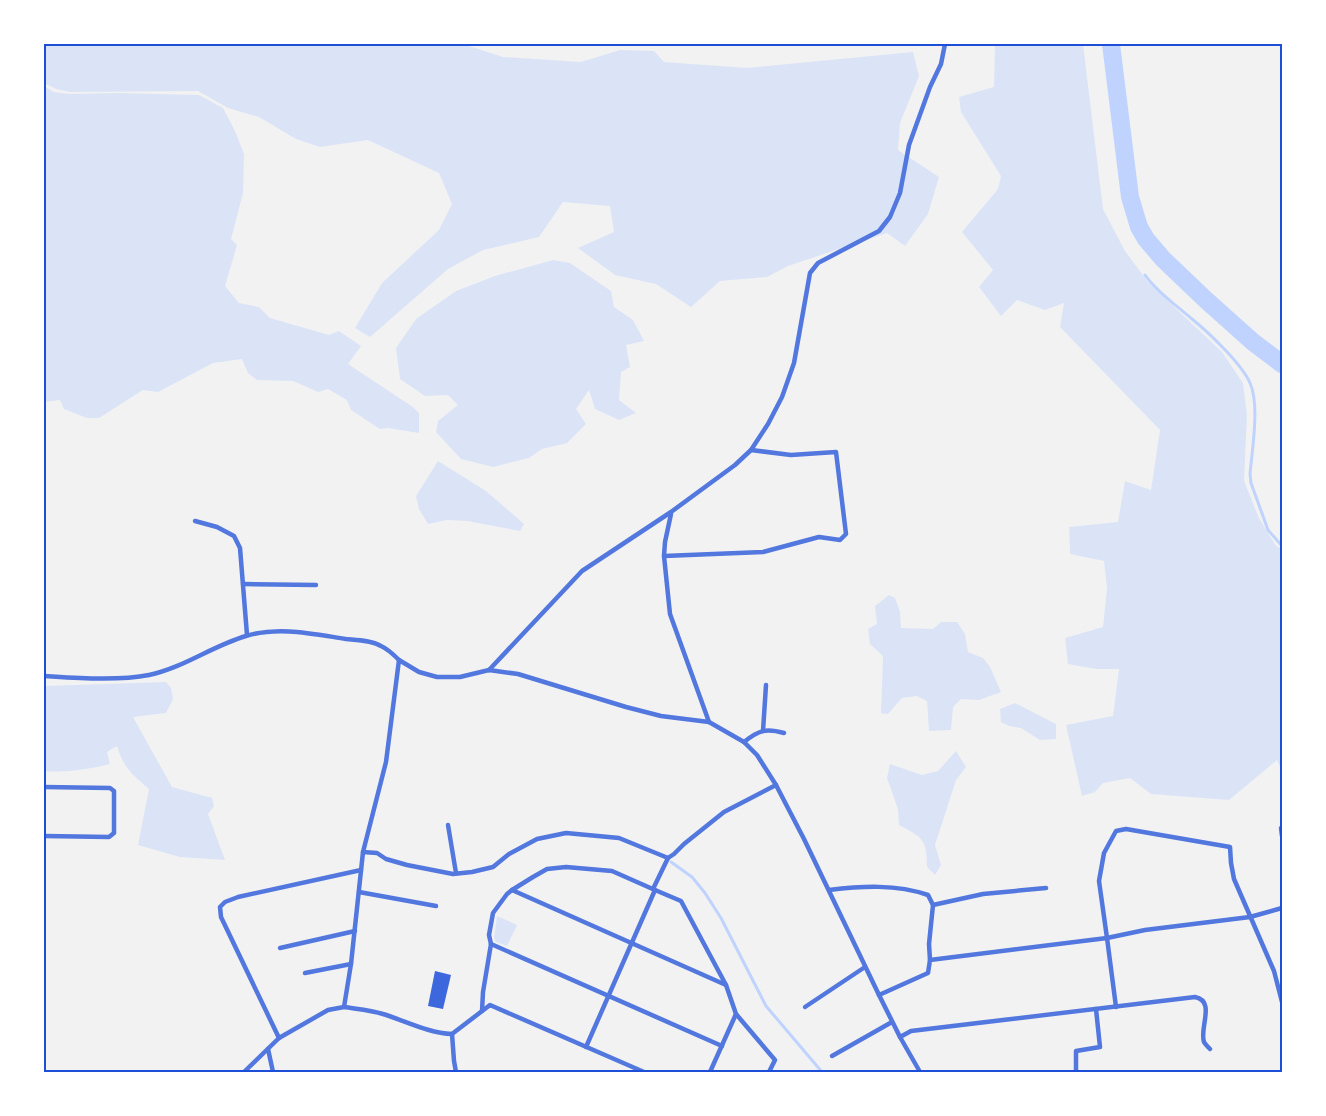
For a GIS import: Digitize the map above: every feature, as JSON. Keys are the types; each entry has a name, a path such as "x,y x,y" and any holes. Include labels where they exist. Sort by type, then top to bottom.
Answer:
{"street":[{"path":"489,670 582,571 671,512 735,465 751,450 782,397 794,363 810,273 818,263 879,231 890,217 900,193 909,145 941,64 945,44"},
{"path":"664,555 763,552 819,537 840,540 846,534 836,452 791,455 751,450"},
{"path":"671,512 664,555 670,614 709,722"},
{"path":"195,521 217,526 234,536 240,548 247,635"},
{"path":"243,584 316,585"},
{"path":"44,676 119,678 147,675 173,669 210,650 247,635 275,631 301,632 381,645 399,660 419,672 437,677 460,677 489,670 518,674 661,716 709,722 744,742 757,755 776,785 892,1022 920,1072"},
{"path":"344,1007 363,852 386,762 399,660"},
{"path":"763,731 766,685"},
{"path":"744,742 763,731 772,730 784,733"},
{"path":"586,1047 668,858 724,812 776,785"},
{"path":"44,787 110,788 114,791 114,833 109,837 44,836"},
{"path":"448,825 456,873"},
{"path":"1116,1007 1099,881 1104,853 1116,831 1126,828 1230,847 1234,879 1274,971 1282,1002"},
{"path":"1281,828 1282,836"},
{"path":"363,852 377,853 386,859 407,865 456,873 472,872 493,867 509,854 537,839 566,833 619,838 668,858"},
{"path":"482,1011 493,913 507,894 547,869 566,867 612,871 681,902 726,985 736,1014 775,1060 769,1072"},
{"path":"279,1038 221,917 220,907 225,902 238,897 361,870"},
{"path":"829,890 889,887 928,895 933,905 928,973 879,995"},
{"path":"933,905 983,894 1046,888"},
{"path":"512,890 726,985"},
{"path":"359,892 436,906"},
{"path":"930,960 1250,917 1282,908"},
{"path":"280,948 354,930"},
{"path":"491,944 722,1046"},
{"path":"305,973 351,964"},
{"path":"805,1007 865,967"},
{"path":"900,1037 911,1031 1195,997 1205,1002 1204,1043 1210,1049"},
{"path":"244,1072 279,1038 328,1010 344,1007 380,1013 441,1033 452,1034 490,1005 644,1072"},
{"path":"1076,1072 1076,1051 1100,1047 1096,1009"},
{"path":"710,1072 736,1014"},
{"path":"832,1056 892,1022"},
{"path":"452,1034 456,1072"},
{"path":"268,1049 273,1072"}],"shaded area":[{"path":"44,44 463,44 503,57 581,62 620,50 654,51 664,62 747,68 913,52 919,76 900,123 898,150 939,177 928,214 905,246 887,233 788,266 767,277 720,281 691,307 656,284 615,275 578,248 614,232 610,206 563,202 539,237 483,250 448,269 370,337 355,328 382,283 439,230 452,204 439,173 368,140 320,147 296,139 259,117 228,108 198,91 70,92 56,89 44,83"},
{"path":"995,44 1083,44 1103,209 1125,251 1148,282 1222,352 1243,383 1247,415 1244,481 1259,518 1276,546 1282,549 1282,771 1277,760 1229,800 1151,794 1130,778 1103,783 1095,792 1082,796 1066,725 1113,716 1119,669 1096,669 1068,664 1065,638 1103,627 1107,588 1104,561 1070,554 1069,527 1118,522 1125,481 1151,490 1160,430 1060,327 1064,303 1045,310 1017,300 1001,316 979,287 993,270 962,232 998,189 1001,176 961,112 959,97 994,87"},
{"path":"44,86 54,92 69,94 199,95 223,108 244,154 243,193 231,239 237,245 225,286 239,303 259,307 270,318 329,335 339,331 361,346 348,364 413,407 419,413 419,433 388,428 380,429 351,410 347,400 328,389 318,392 293,381 257,380 248,373 242,359 213,363 158,392 143,390 99,418 87,418 64,409 60,400 44,402"},
{"path":"553,260 570,263 611,291 614,307 633,320 644,341 626,345 630,367 621,372 619,400 636,413 619,420 595,409 589,390 576,409 586,424 567,443 542,449 529,458 493,467 461,459 436,432 438,421 458,405 448,395 425,396 400,379 396,348 416,319 456,291 495,276"},
{"path":"438,461 486,491 524,524 520,531 467,521 447,520 428,524 419,509 416,496"},
{"path":"889,595 895,598 900,612 901,628 933,629 941,622 957,622 965,634 968,652 983,658 990,667 1001,692 979,700 961,699 953,707 951,730 929,731 927,701 917,696 902,698 888,714 881,713 883,656 870,644 868,629 877,624 875,606"},
{"path":"166,682 171,688 173,699 166,713 133,717 172,787 212,798 214,806 208,814 225,860 180,857 138,845 149,789 126,766 117,746 107,752 110,764 77,770 44,771 44,686"},
{"path":"1015,703 1056,724 1056,739 1040,740 1021,728 1001,722 1000,709"},
{"path":"956,751 966,767 956,780 935,845 941,865 935,875 927,867 926,850 922,840 899,825 898,809 887,778 890,764 922,775 938,771"},
{"path":"497,916 517,925 507,946 496,942 494,938"}],"building":[{"path":"435,971 451,975 443,1009 428,1006"}],"waterway":[{"path":"1111,44 1130,197 1139,227 1163,259 1253,342 1282,364"},
{"path":"1145,275 1161,293 1224,349 1246,375 1253,392 1255,415 1251,483 1268,530 1282,546"},
{"path":"671,862 692,877 705,893 721,918 766,1006 822,1072"}]}
